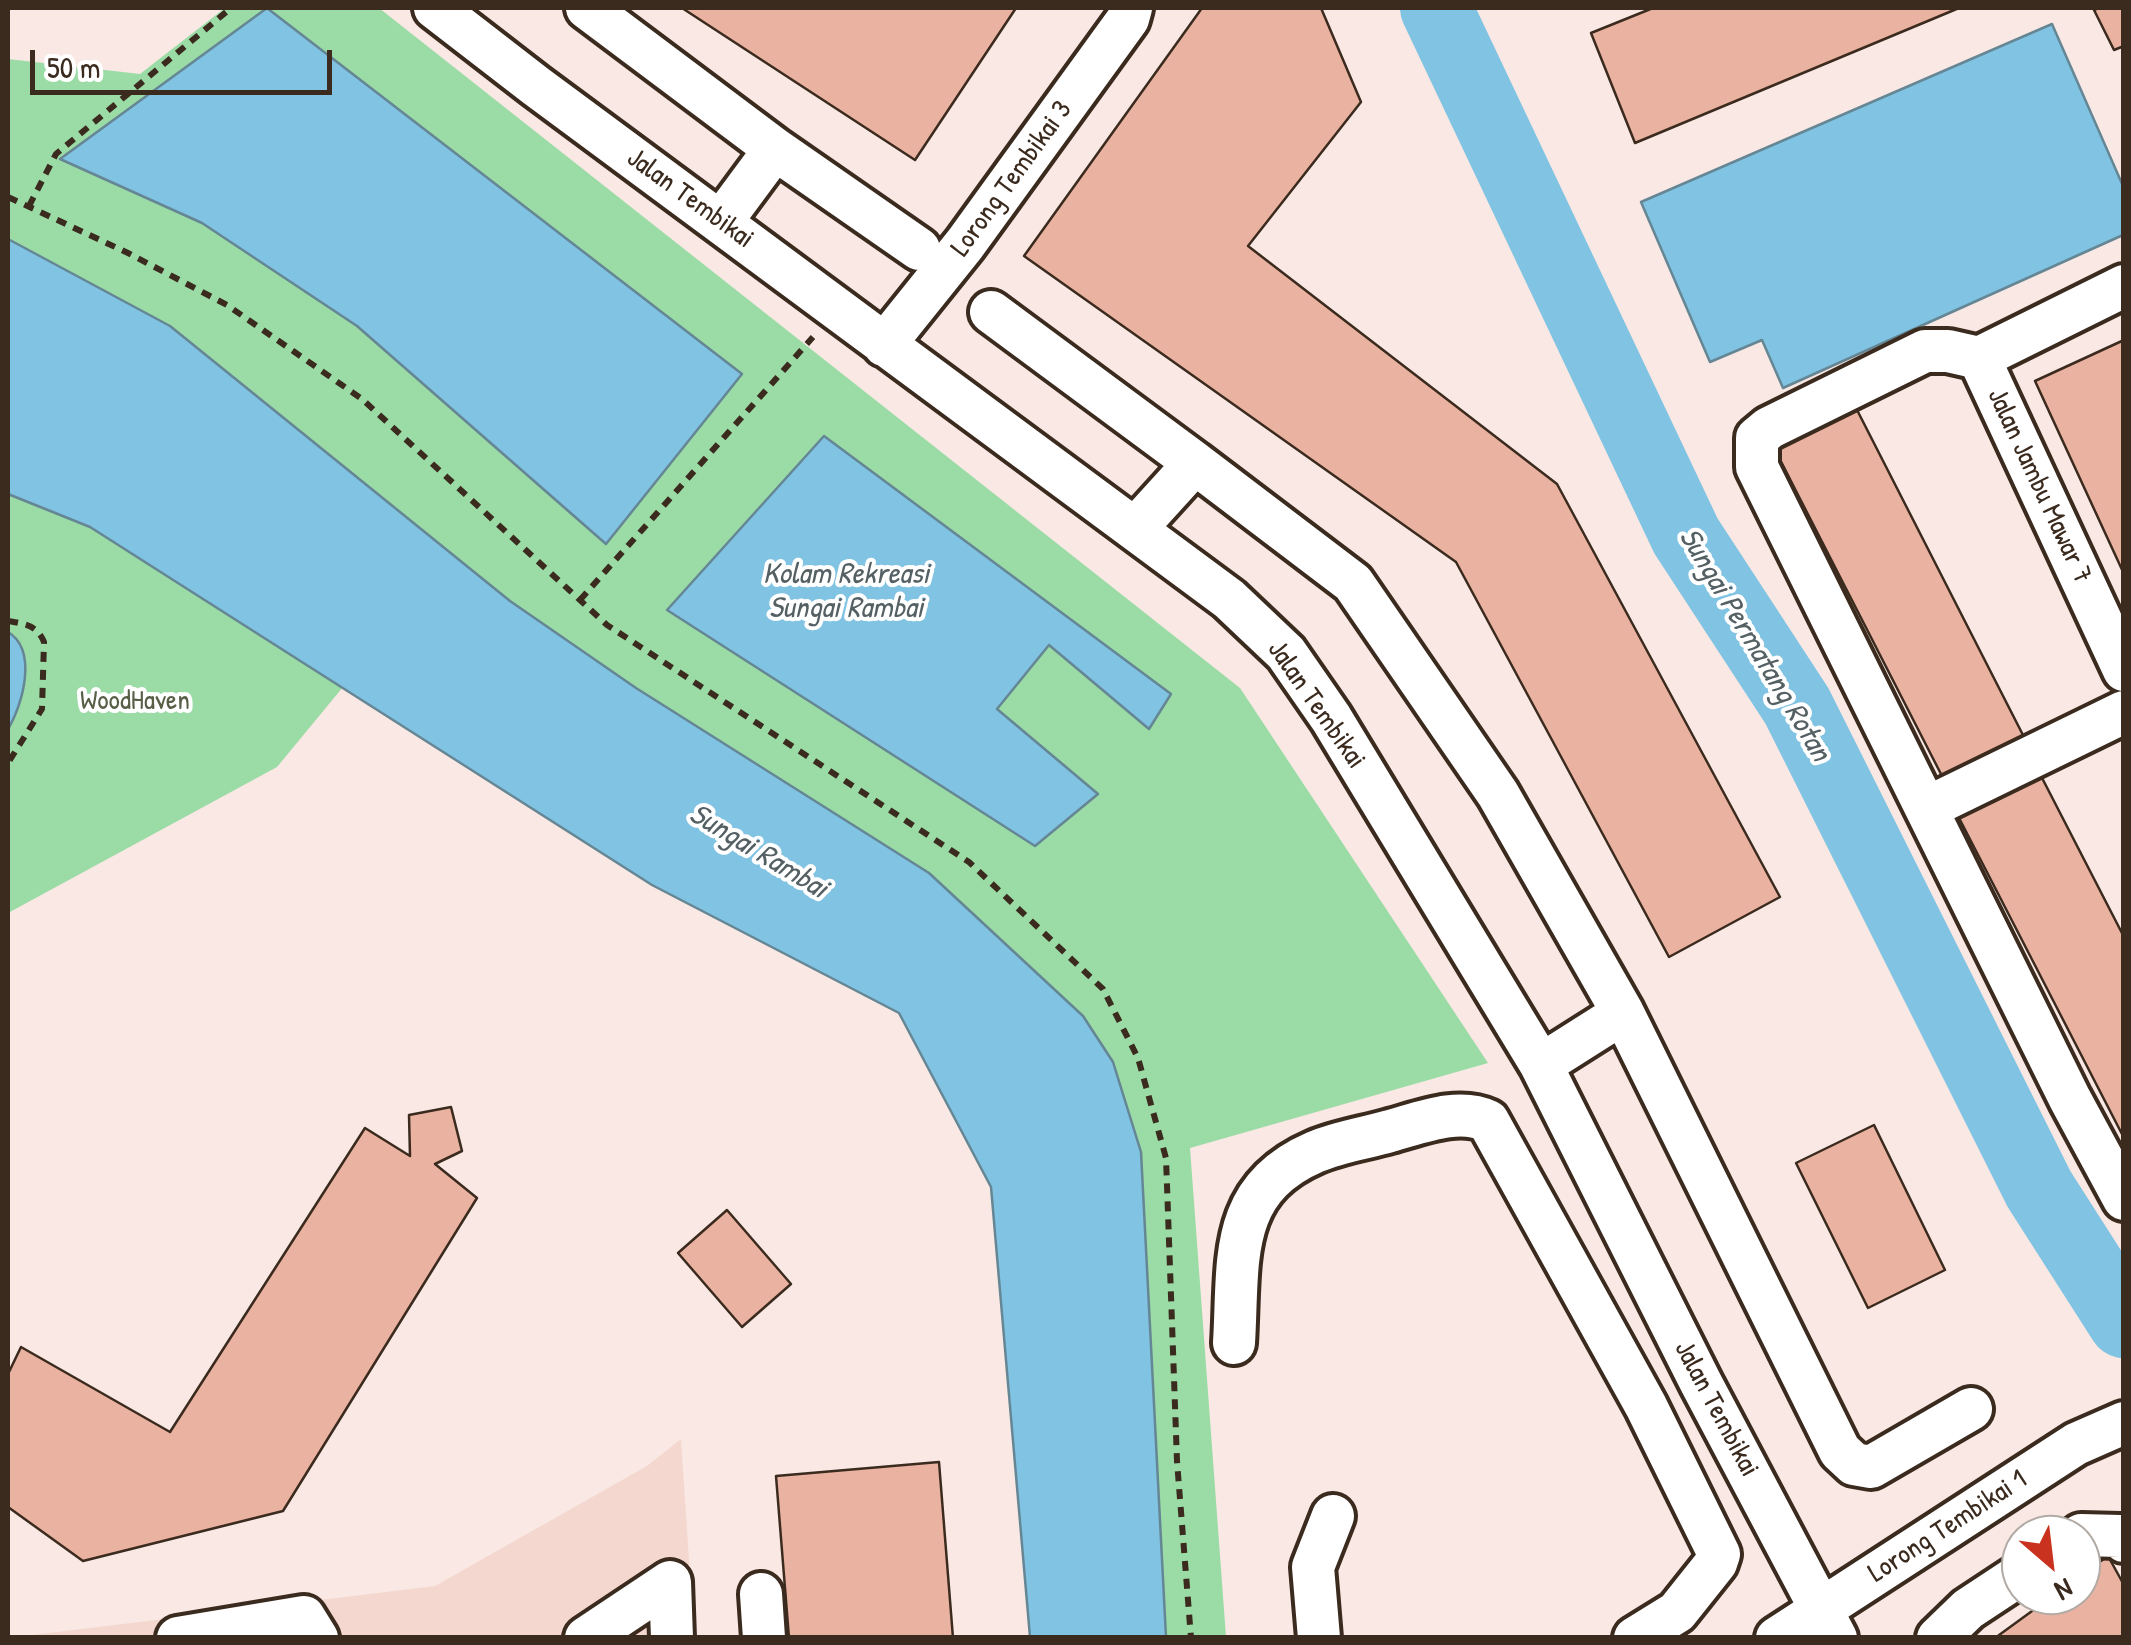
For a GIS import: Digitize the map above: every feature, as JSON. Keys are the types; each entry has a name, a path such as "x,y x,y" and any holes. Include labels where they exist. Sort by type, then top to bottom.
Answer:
{"street":[{"name":"Jalan Tembikai","path":"435,8 1229,599 1286,654 1331,718 1542,1065 1701,1383 1829,1623"},
{"path":"587,8 775,149 918,249"},
{"name":"Lorong Tembikai 3","path":"884,345 974,232 1128,19 1131,8"},
{"path":"721,222 775,149"},
{"path":"2124,286 1980,358 1925,351 1769,428 1758,438 1756,467 2070,1099 2124,1199"},
{"path":"992,312 1352,582 1498,794 1622,1013 1840,1452 1854,1464 1871,1467 1971,1409"},
{"name":"Jalan Jambu Mawar 7","path":"1980,358 2124,670"},
{"path":"1135,528 1195,463"},
{"path":"1927,808 2124,712"},
{"path":"1542,1065 1622,1013"},
{"path":"1234,1343 1246,1215 1270,1179 1316,1151 1440,1117 1476,1115 1488,1120 1646,1406 1719,1554 1676,1612 1635,1638"},
{"path":"1530,1196 1592,1166"},
{"path":"1646,1406 1701,1383"},
{"name":"Lorong Tembikai 1","path":"1777,1638 1829,1623 2076,1444 2124,1423"},
{"path":"1319,1638 1313,1567 1333,1516"},
{"path":"2101,1536 2120,1536 2124,1541"},
{"path":"586,1638 670,1582 672,1638"},
{"path":"1938,1638 1968,1609 2001,1587"},
{"path":"761,1594 764,1638"},
{"path":"178,1638 304,1618 317,1638"}],"path":[{"path":"29,206 56,154 231,8"},
{"path":"8,197 227,305 362,399 607,625 969,862 1104,989 1138,1058 1166,1158 1178,1461 1191,1638"},
{"path":"580,600 837,310"},
{"path":"8,621 30,625 44,642 42,709 8,763"}],"shaded area":[{"path":"681,1439 694,1637 8,1638 435,1586 647,1466"}],"green space":[{"path":"225,8 379,8 1240,688 1488,1063 1190,1148 1226,1637 1166,1637 1141,1152 636,688 510,601 170,326 8,239 8,59 140,74"},
{"name":"WoodHaven","path":"8,494 90,527 343,687 277,767 8,913"}],"water":[{"path":"267,8 742,374 606,544 357,326 202,223 60,159"},
{"path":"2052,24 2123,186 2123,235 1783,388 1762,340 1710,362 1641,202"},
{"name":"Sungai Rambai","path":"8,239 170,326 510,601 636,688 929,873 1083,1016 1113,1062 1141,1152 1166,1637 1030,1637 991,1187 899,1013 652,885 90,527 8,494"},
{"name":"Kolam Rekreasi Sungai Rambai","path":"824,436 1171,694 1149,729 1049,645 997,709 1098,794 1035,846 667,610"},
{"path":"8,632 23,651 25,678 19,706 8,729"}],"building":[{"path":"682,8 1016,8 915,160"},
{"path":"1202,8 1321,8 1361,102 1248,246 1557,484 1780,897 1669,957 1456,562 1024,256"},
{"path":"1653,8 1959,8 1635,143 1591,33"},
{"path":"2124,8 2124,46 2114,50 2094,10"},
{"path":"2124,340 2124,574 2035,381"},
{"path":"1855,406 2024,737 1943,778 1774,448"},
{"path":"2040,774 2124,937 2124,1138 1958,816"},
{"path":"451,1107 462,1151 435,1164 477,1198 283,1511 83,1561 8,1507 8,1374 21,1347 170,1432 365,1128 410,1156 409,1115"},
{"path":"1874,1125 1945,1270 1868,1308 1796,1163"},
{"path":"727,1210 791,1284 742,1327 678,1253"},
{"path":"939,1462 953,1638 789,1638 776,1476"},
{"path":"2108,1556 2124,1585 2124,1638 1995,1638 2027,1615 2101,1615 2101,1561"}],"waterway":[{"name":"Sungai Permatang Rotan","path":"1436,8 1686,536 1797,706 2039,1189 2124,1322"}]}
